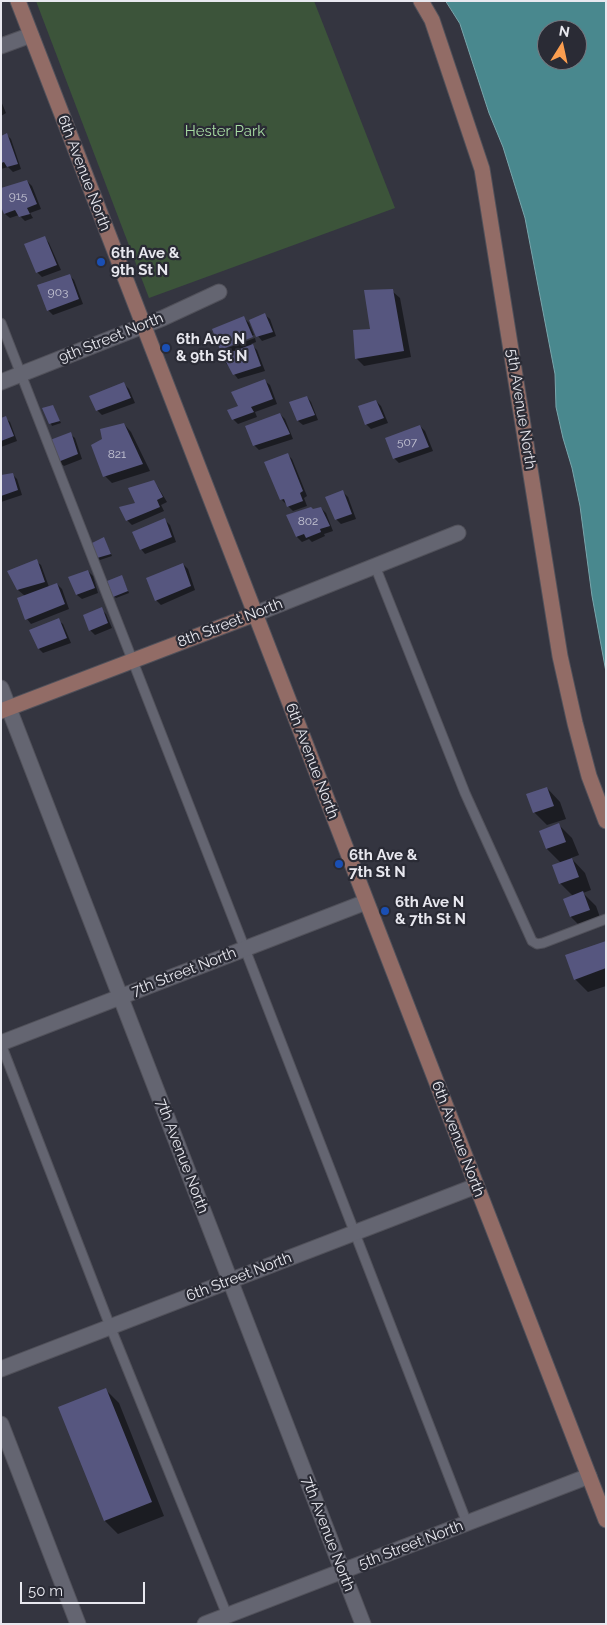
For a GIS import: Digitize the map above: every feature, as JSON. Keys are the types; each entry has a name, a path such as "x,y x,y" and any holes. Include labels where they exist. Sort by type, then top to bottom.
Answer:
{"street":[{"name":"6th Avenue North","path":"18,1 606,1520"},
{"name":"5th Avenue North","path":"420,1 432,20 482,169 560,656 574,723 588,776 606,821"},
{"path":"1,46 31,35"},
{"name":"9th Street North","path":"1,382 143,326 219,292"},
{"name":"8th Street North","path":"5,709 255,614 458,533"},
{"name":"7th Avenue North","path":"1,688 5,709 121,997 363,1624"},
{"name":"7th Street North","path":"1,1043 366,902"},
{"name":"6th Street North","path":"1,1368 476,1186"},
{"path":"1,1424 78,1624"},
{"name":"5th Street North","path":"205,1624 588,1476"}],"lane":[{"path":"1,323 246,949 467,1523"},
{"path":"375,566 465,793 532,941 537,944 543,944 606,919"},
{"path":"1,1043 110,1326 227,1615"}],"green space":[{"name":"Hester Park","path":"36,1 314,1 395,208 149,298"}],"water":[{"path":"446,1 606,1 606,672 592,596 580,506 556,407 555,374 525,218 503,147 489,113 460,24"}],"building":[{"path":"7,133 18,164 7,167 4,162 1,163 1,136"},
{"path":"27,180 37,204 27,208 30,214 19,217 15,210 4,214 1,207 1,188"},
{"path":"45,236 57,265 36,273 24,244"},
{"path":"70,274 79,299 47,311 37,285"},
{"path":"393,289 404,351 355,359 353,330 370,329 364,290"},
{"path":"265,313 273,332 256,337 249,320"},
{"path":"244,316 253,337 220,350 212,329"},
{"path":"253,344 261,366 233,375 221,356"},
{"path":"265,379 273,399 251,407 254,412 232,420 227,410 238,406 231,392"},
{"path":"124,382 131,398 96,411 89,396"},
{"path":"307,396 315,415 297,421 289,402"},
{"path":"376,400 384,418 365,425 358,406"},
{"path":"53,405 60,421 49,424 42,408"},
{"path":"280,413 290,434 253,446 245,426"},
{"path":"6,416 14,436 1,441 1,418"},
{"path":"124,423 143,464 103,477 91,445 102,439 100,429"},
{"path":"420,425 429,447 393,459 385,438"},
{"path":"71,432 78,454 58,462 50,440"},
{"path":"288,453 303,491 300,493 303,501 287,507 284,499 280,500 264,462"},
{"path":"13,473 18,490 1,496 1,475"},
{"path":"154,480 163,497 157,500 160,507 126,521 119,507 135,503 128,488"},
{"path":"343,490 352,514 335,520 325,497"},
{"path":"311,507 313,509 321,507 330,526 320,529 321,532 306,538 304,534 296,537 286,515"},
{"path":"165,518 172,537 140,550 132,532"},
{"path":"104,537 111,554 97,558 90,544"},
{"path":"37,559 45,582 17,590 7,571"},
{"path":"183,563 191,586 155,601 146,578"},
{"path":"88,570 95,588 76,595 68,577"},
{"path":"122,575 128,591 113,597 107,581"},
{"path":"57,583 65,604 25,620 17,598"},
{"path":"102,607 108,623 89,631 83,615"},
{"path":"59,618 67,638 38,649 29,630"},
{"path":"547,787 554,806 533,813 526,794"},
{"path":"559,823 566,842 546,849 539,831"},
{"path":"572,858 579,877 559,884 552,865"},
{"path":"583,891 590,910 570,917 563,899"},
{"path":"606,941 606,968 574,980 565,955"},
{"path":"106,1388 152,1502 104,1521 58,1407"}],"place":[{"name":"6th Ave & 9th St N","path":"101,262"},
{"name":"6th Ave N & 9th St N","path":"166,348"},
{"name":"6th Ave & 7th St N","path":"339,864"},
{"name":"6th Ave N & 7th St N","path":"385,911"}]}
